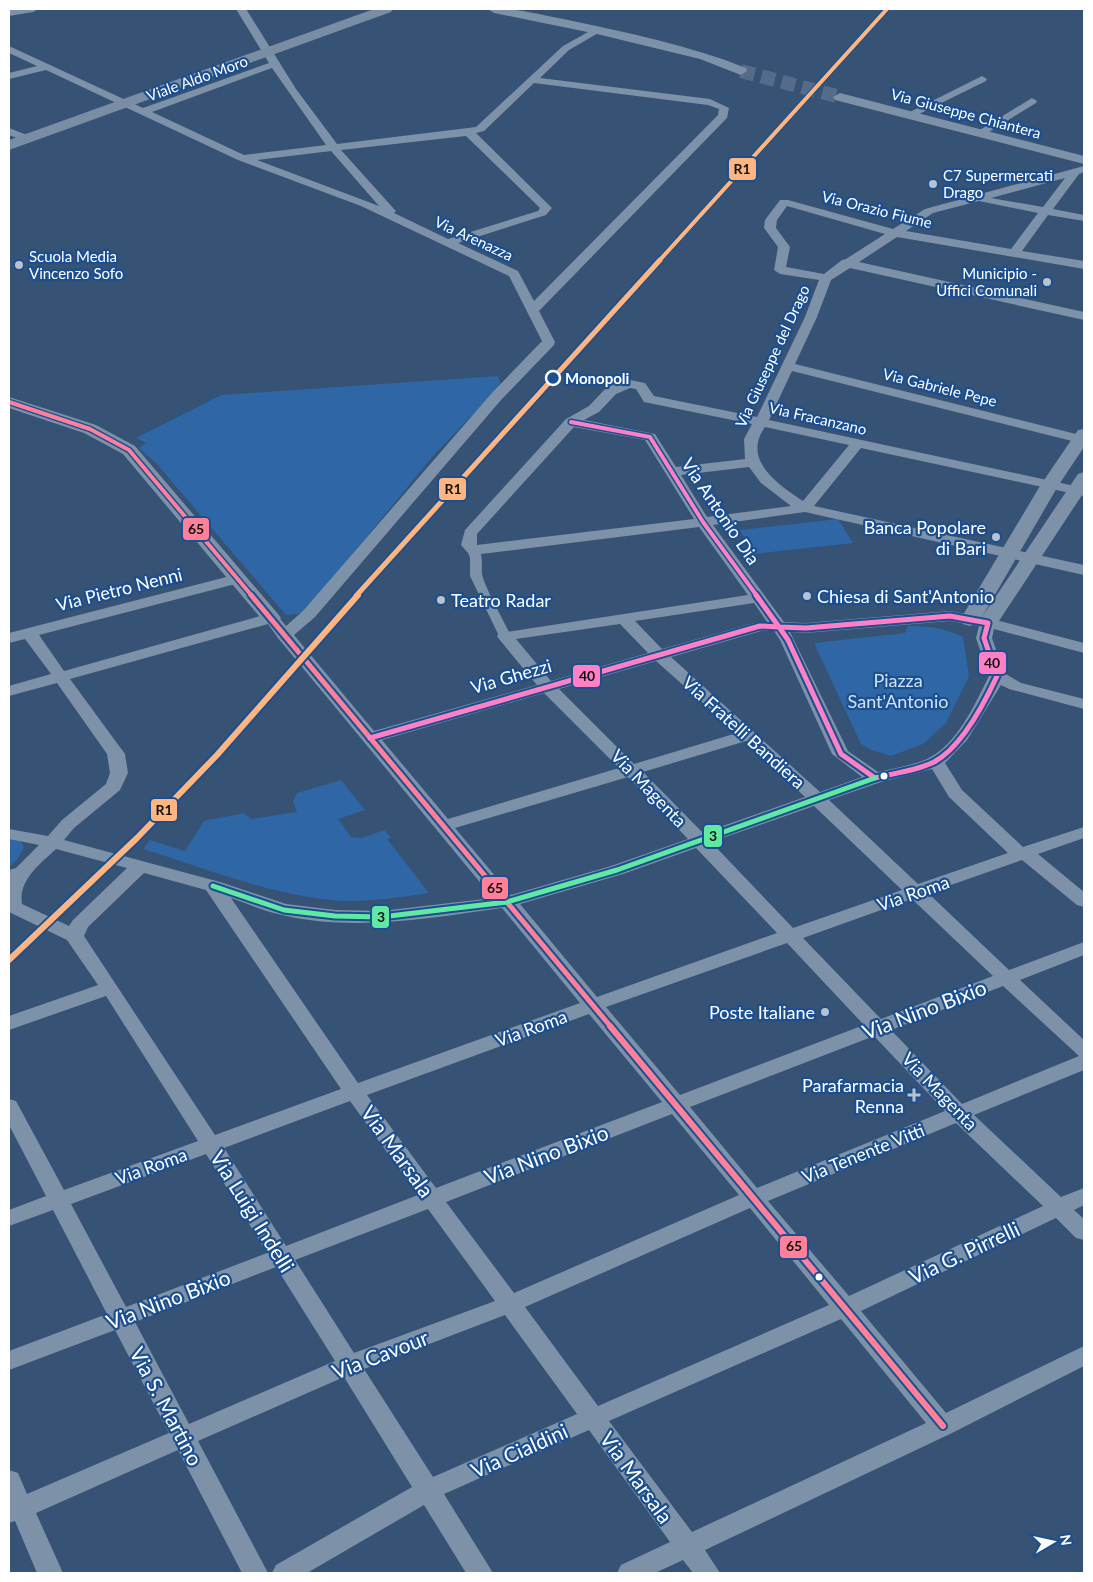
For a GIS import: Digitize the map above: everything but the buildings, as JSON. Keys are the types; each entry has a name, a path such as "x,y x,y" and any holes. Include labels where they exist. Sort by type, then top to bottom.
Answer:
{"main road":[{"name":"Viale Aldo Moro","path":"9,145 124,104 270,58 386,9"}],"street":[{"path":"9,13 33,9"},
{"path":"241,9 270,58 334,147 362,183 402,222"},
{"path":"494,9 597,30 704,56 741,71"},
{"path":"242,158 469,132 480,129 566,48 597,30"},
{"name":"Via Arenazza","path":"9,50 242,158 365,204 446,244 514,274 550,342 496,397 309,614 284,635"},
{"path":"141,112 270,58"},
{"path":"9,76 45,66"},
{"path":"909,115 982,79"},
{"path":"533,80 710,102 724,108 723,116 533,310"},
{"name":"Via Giuseppe Chiantera","path":"840,97 1084,160"},
{"path":"980,133 1032,100"},
{"path":"9,132 28,139"},
{"path":"446,244 542,213 546,208 469,132"},
{"path":"1014,253 1080,170"},
{"name":"Via Giuseppe del Drago","path":"1080,170 929,211 846,263 826,278 811,317 761,422 751,438 751,456 767,483 805,508 1084,570"},
{"path":"978,199 1084,218"},
{"name":"Via Orazio Fiume","path":"826,278 780,270 784,247 770,228 771,220 784,202 894,233 1084,265"},
{"path":"846,263 1084,316"},
{"name":"Via Gabriele Pepe","path":"788,366 1083,437"},
{"name":"Via Fracanzano","path":"570,422 594,409 611,391 619,386 630,384 640,386 649,399 1049,486 1082,487"},
{"path":"9,402 90,429 129,450 271,618 942,1426"},
{"name":"Via Antonio Dia","path":"570,422 650,437 704,522 788,640 841,754 875,778"},
{"name":"Via Magenta","path":"570,422 470,534 468,545 473,550 476,558 476,576 505,636 547,687 632,771 792,936 960,1114 1084,1232"},
{"path":"9,834 52,842 141,865 213,886 284,910 335,916 380,917 507,902 617,870 875,778 936,762 952,749 988,694 996,676 979,622 1010,553 1049,486 1083,437"},
{"path":"473,550 805,508 857,444"},
{"path":"673,472 754,462"},
{"path":"979,622 1082,487"},
{"name":"Via Pietro Nenni","path":"9,638 238,579"},
{"path":"505,636 759,598"},
{"name":"Via Ghezzi","path":"370,738 760,626 806,628 950,616 1084,648"},
{"path":"9,691 271,618"},
{"name":"Via Fratelli Bandiera","path":"623,618 658,654 749,735 914,893 1084,1051"},
{"path":"29,633 62,676 116,754 120,773 114,786 68,824 52,842 15,874 11,893 11,910 74,936 80,924 141,865"},
{"path":"996,676 1014,686 1084,704"},
{"path":"443,826 749,735"},
{"path":"936,762 955,793 1024,854 1084,901"},
{"name":"Via Roma","path":"9,1218 593,1005 1084,832"},
{"name":"Via Marsala","path":"213,886 354,1092 707,1573"},
{"name":"Via Luigi Indelli","path":"74,936 110,988 211,1145 480,1573"},
{"name":"Via Nino Bixio","path":"9,1361 1084,948"},
{"path":"9,1023 110,988"},
{"name":"Via Tenente Vitti","path":"753,1198 1084,1062"},
{"name":"Via S. Martino","path":"9,1106 255,1573"},
{"name":"Via G. Pirrelli","path":"844,1308 1084,1196"},
{"name":"Via Cavour","path":"15,1510 349,1365 510,1304 753,1198"},
{"name":"Via Cialdini","path":"286,1573 428,1490 844,1308"},
{"path":"630,1573 942,1426 1084,1355"},
{"path":"9,1480 15,1510 50,1573"}],"green space":[{"path":"498,376 501,385 433,456 304,613 286,615 156,463 139,448 146,443 136,438 221,395"},
{"path":"838,519 853,543 754,554 740,530"},
{"name":"Piazza Sant'Antonio","path":"908,626 936,628 950,631 963,637 969,676 946,723 923,744 891,756 869,749 861,744 814,643 905,633"},
{"path":"341,780 365,810 338,819 351,837 361,838 385,830 391,838 387,839 429,893 349,901 297,895 245,882 143,849 150,840 185,851 204,821 244,813 251,819 297,812 293,801 297,793"},
{"path":"9,838 21,841 24,848 17,860 9,867"}],"tunnel":[{"path":"741,71 840,97"}],"transit line":[{"name":"R1","path":"9,960 137,838 217,755 302,656 887,9"},
{"name":"65","path":"9,402 90,429 129,450 943,1426"},
{"name":"40","path":"370,738 760,626 806,628 950,616 988,623 984,638 997,676 970,724 943,757 927,765 875,778 841,754 788,640 778,625 703,522 650,437 571,422"},
{"name":"3","path":"213,886 284,910 335,916 381,917 507,902 617,870 875,778"}],"place":[{"name":"C7 Supermercati Drago","path":"933,184"},
{"name":"Scuola Media Vincenzo Sofo","path":"19,265"},
{"name":"Municipio - Uffici Comunali","path":"1047,282"},
{"name":"Monopoli","path":"553,378"},
{"name":"Banca Popolare di Bari","path":"996,537"},
{"name":"Chiesa di Sant'Antonio","path":"807,596"},
{"name":"Teatro Radar","path":"441,600"},
{"name":"Poste Italiane","path":"825,1012"},
{"name":"Parafarmacia Renna","path":"914,1095"}]}
